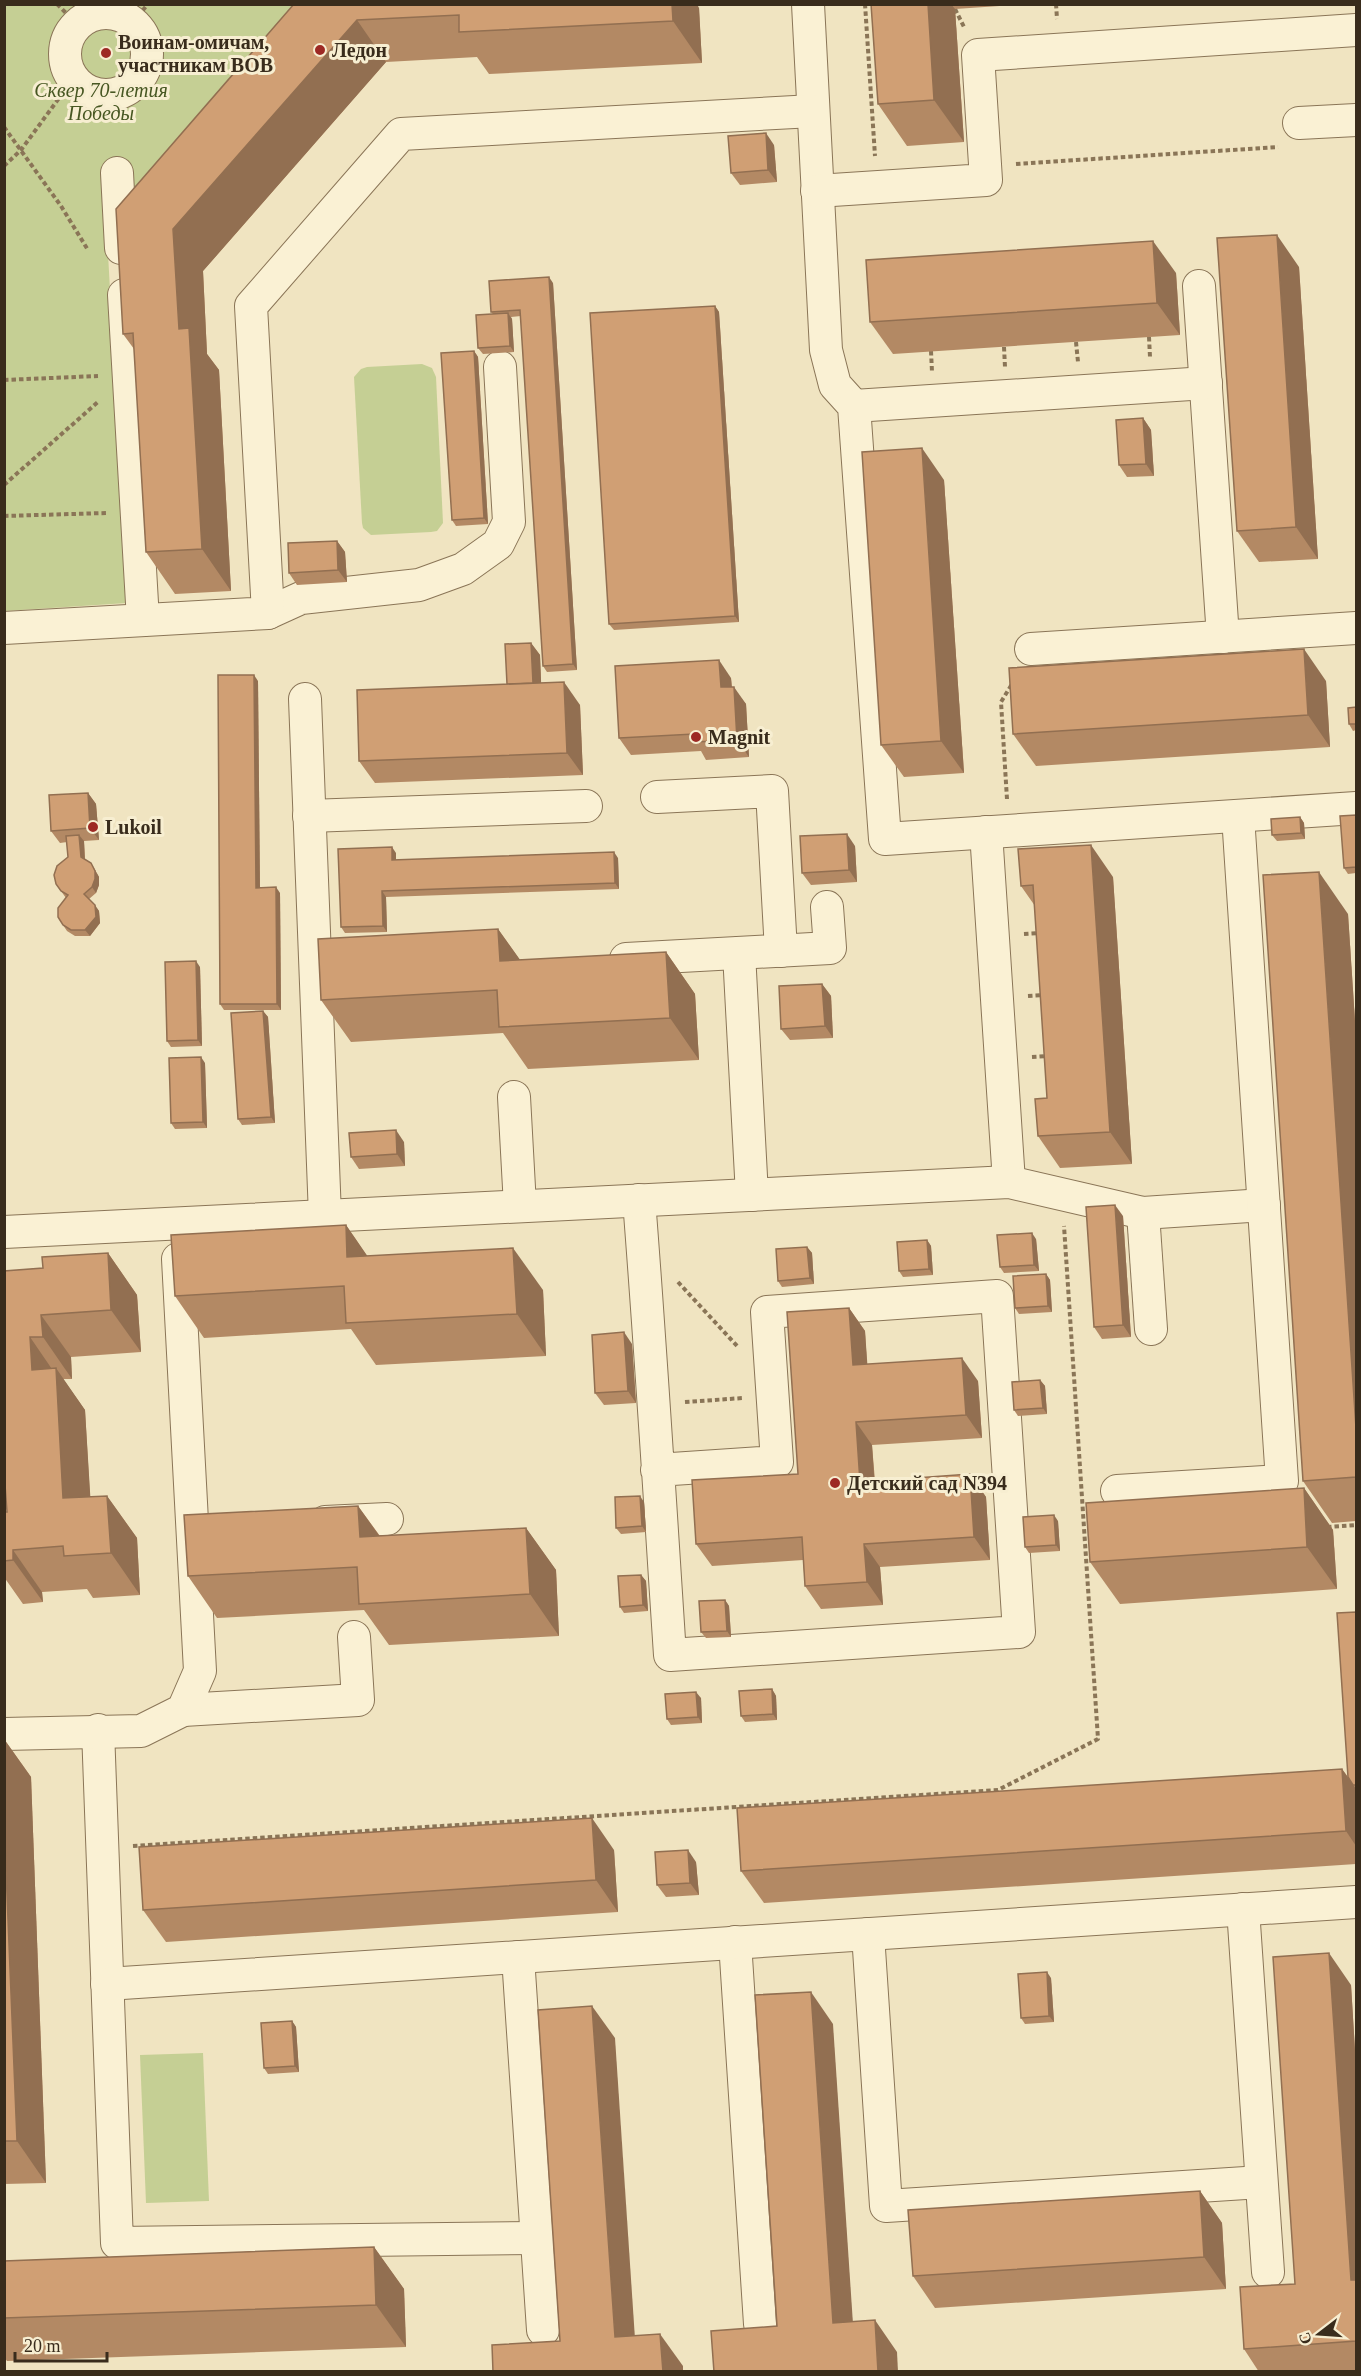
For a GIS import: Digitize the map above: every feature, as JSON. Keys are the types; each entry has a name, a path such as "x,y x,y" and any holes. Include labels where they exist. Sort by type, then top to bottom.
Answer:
{"street":[{"path":"808,4 826,350 835,385 854,406 885,839 1356,808"},
{"path":"111,13 122,16 140,13 147,60 143,73 134,84 116,93 96,94 73,79 65,57 70,34 67,14 87,17 111,13"},
{"path":"818,191 986,180 978,55 1356,30"},
{"path":"268,613 250,306 401,134 813,111"},
{"path":"1293,135 1356,120"},
{"path":"117,173 142,620"},
{"path":"1199,286 1222,637"},
{"path":"4,628 268,613 301,598 419,585 463,569 498,544 509,522 500,367"},
{"path":"854,406 1206,383"},
{"path":"1031,649 1356,628"},
{"path":"305,699 325,1216"},
{"path":"657,797 772,791 781,951"},
{"path":"309,816 586,806"},
{"path":"1117,1491 1282,1481 1238,816"},
{"path":"998,832 1009,1182"},
{"path":"603,960 830,948 827,907"},
{"path":"739,953 752,1195"},
{"path":"514,1097 520,1206"},
{"path":"4,1232 1009,1182 1143,1212 1264,1204"},
{"path":"639,1200 657,1470 670,1655 1019,1632 997,1296 767,1311 777,1462 657,1470"},
{"path":"1143,1212 1150,1329"},
{"path":"176,1224 204,1528 200,1671 183,1710"},
{"path":"295,1523 387,1519"},
{"path":"4,1734 98,1730 141,1731 183,1710 358,1700 354,1637"},
{"path":"98,1730 117,2243 537,2238"},
{"path":"107,1984 1356,1902"},
{"path":"1243,1909 1268,2272"},
{"path":"868,1934 886,2206 1261,2182"},
{"path":"735,1942 760,2324"},
{"path":"518,1957 543,2330"}],"path":[{"path":"865,4 877,187"},
{"path":"4,166 21,150 73,79"},
{"path":"872,93 882,92"},
{"path":"4,127 61,206 92,256"},
{"path":"985,166 1293,135"},
{"path":"4,380 129,375"},
{"path":"4,485 129,375"},
{"path":"4,516 136,512"},
{"path":"998,832 1001,702"},
{"path":"1024,934 1046,933"},
{"path":"1028,996 1050,994"},
{"path":"1033,1057 1054,1055"},
{"path":"102,1848 998,1790 1098,1738 1062,1194"},
{"path":"675,1279 740,1348"},
{"path":"653,1404 773,1396"},
{"path":"1320,1527 1356,1525"},
{"path":"1085,1538 1096,1537"}],"green space":[{"name":"Сквер 70-летия Победы","path":"5,5 321,5 107,235 127,603 5,611"},
{"path":"422,364 432,368 436,377 443,523 437,531 431,532 371,535 363,528 362,523 354,377 361,369 367,367"},
{"path":"203,2053 209,2201 146,2203 140,2055"}],"building":[{"path":"294,4 672,4 673,21 459,32 459,15 357,20 173,229 179,329 189,328 202,549 146,552 133,333 123,334 116,209"},
{"path":"871,4 928,4 934,100 878,104"},
{"path":"766,133 768,170 731,173 728,136"},
{"path":"1277,235 1296,527 1237,531 1217,238"},
{"path":"1153,241 1157,303 870,322 866,260"},
{"path":"549,277 573,664 543,666 520,310 491,312 489,281"},
{"path":"715,306 735,616 609,624 590,313"},
{"path":"508,313 510,346 478,348 476,315"},
{"path":"474,351 484,518 452,520 441,353"},
{"path":"1143,418 1146,464 1119,465 1116,420"},
{"path":"922,448 941,741 881,745 862,452"},
{"path":"337,541 338,570 289,573 288,543"},
{"path":"531,643 533,683 507,684 505,644"},
{"path":"1304,649 1308,715 1013,734 1009,668"},
{"path":"719,660 721,687 734,687 737,740 694,742 694,734 619,738 615,666"},
{"path":"218,675 254,675 256,888 276,887 277,1004 220,1004"},
{"path":"564,682 567,753 359,761 357,690"},
{"path":"1356,707 1356,724 1349,724 1348,708"},
{"path":"88,793 90,828 51,831 49,795"},
{"path":"1356,815 1356,867 1344,868 1340,816"},
{"path":"1300,817 1301,833 1272,835 1271,819"},
{"path":"847,834 849,870 802,873 800,836"},
{"path":"79,835 81,857 91,863 95,871 92,887 84,894 95,905 96,917 85,930 71,930 63,925 58,917 58,908 68,895 56,884 54,875 57,866 68,857 66,836"},
{"path":"1091,845 1110,1132 1038,1136 1035,1099 1047,1098 1033,885 1021,886 1018,849"},
{"path":"392,847 392,860 614,852 615,883 382,891 383,926 341,927 338,849"},
{"path":"1319,872 1356,1428 1356,1477 1303,1481 1263,875"},
{"path":"498,929 500,961 666,952 670,1018 499,1027 497,990 321,1000 318,939"},
{"path":"196,961 198,1040 167,1041 165,962"},
{"path":"822,984 825,1026 781,1029 779,986"},
{"path":"263,1011 271,1117 238,1119 231,1013"},
{"path":"201,1057 203,1122 171,1123 169,1058"},
{"path":"396,1130 397,1154 351,1157 349,1133"},
{"path":"1115,1205 1123,1325 1094,1327 1086,1207"},
{"path":"346,1225 347,1257 513,1248 517,1314 346,1323 344,1286 175,1296 171,1235"},
{"path":"1032,1233 1034,1265 1000,1267 997,1235"},
{"path":"927,1240 929,1269 899,1271 897,1242"},
{"path":"807,1247 810,1278 778,1281 776,1249"},
{"path":"108,1253 111,1310 41,1315 43,1337 30,1337 32,1370 56,1368 63,1498 107,1496 111,1553 64,1556 63,1546 13,1550 13,1560 4,1561 4,1512 7,1512 4,1471 4,1271 43,1268 42,1257"},
{"path":"1046,1274 1048,1306 1015,1308 1013,1276"},
{"path":"849,1308 853,1365 962,1358 966,1415 856,1422 860,1482 970,1474 974,1537 864,1544 867,1582 805,1586 802,1537 696,1544 692,1480 798,1474 787,1312"},
{"path":"624,1332 628,1391 595,1393 592,1335"},
{"path":"1040,1380 1043,1408 1014,1410 1012,1382"},
{"path":"1304,1488 1307,1547 1090,1562 1086,1503"},
{"path":"640,1496 642,1526 616,1528 615,1497"},
{"path":"358,1506 360,1537 526,1528 530,1594 359,1604 357,1567 188,1576 184,1515"},
{"path":"1054,1515 1056,1545 1025,1547 1023,1517"},
{"path":"641,1575 643,1605 620,1607 618,1576"},
{"path":"725,1600 727,1631 701,1632 699,1601"},
{"path":"1356,1612 1356,1785 1353,1785 1348,1777 1337,1613"},
{"path":"772,1689 773,1714 741,1716 739,1691"},
{"path":"696,1692 698,1717 667,1719 665,1694"},
{"path":"1342,1769 1346,1831 741,1871 737,1808"},
{"path":"592,1818 596,1880 143,1910 139,1847"},
{"path":"4,1821 17,2141 4,2141"},
{"path":"688,1850 690,1883 657,1885 655,1852"},
{"path":"1329,1953 1351,2280 1356,2280 1356,2341 1244,2349 1240,2287 1295,2284 1273,1957"},
{"path":"1047,1972 1049,2016 1021,2018 1018,1974"},
{"path":"811,1992 833,2323 875,2320 878,2372 714,2372 711,2331 777,2326 755,1995"},
{"path":"592,2006 615,2337 660,2334 663,2372 493,2372 492,2345 560,2341 538,2010"},
{"path":"292,2021 295,2066 264,2068 261,2023"},
{"path":"1200,2191 1204,2257 913,2276 908,2210"},
{"path":"374,2247 376,2305 4,2318 4,2261"}],"place":[{"name":"Ледон","path":"320,50"},
{"name":"Воинам-омичам, участникам ВОВ","path":"106,53"},
{"name":"Magnit","path":"696,737"},
{"name":"Lukoil","path":"93,827"},
{"name":"Детский сад N394","path":"835,1483"}]}
